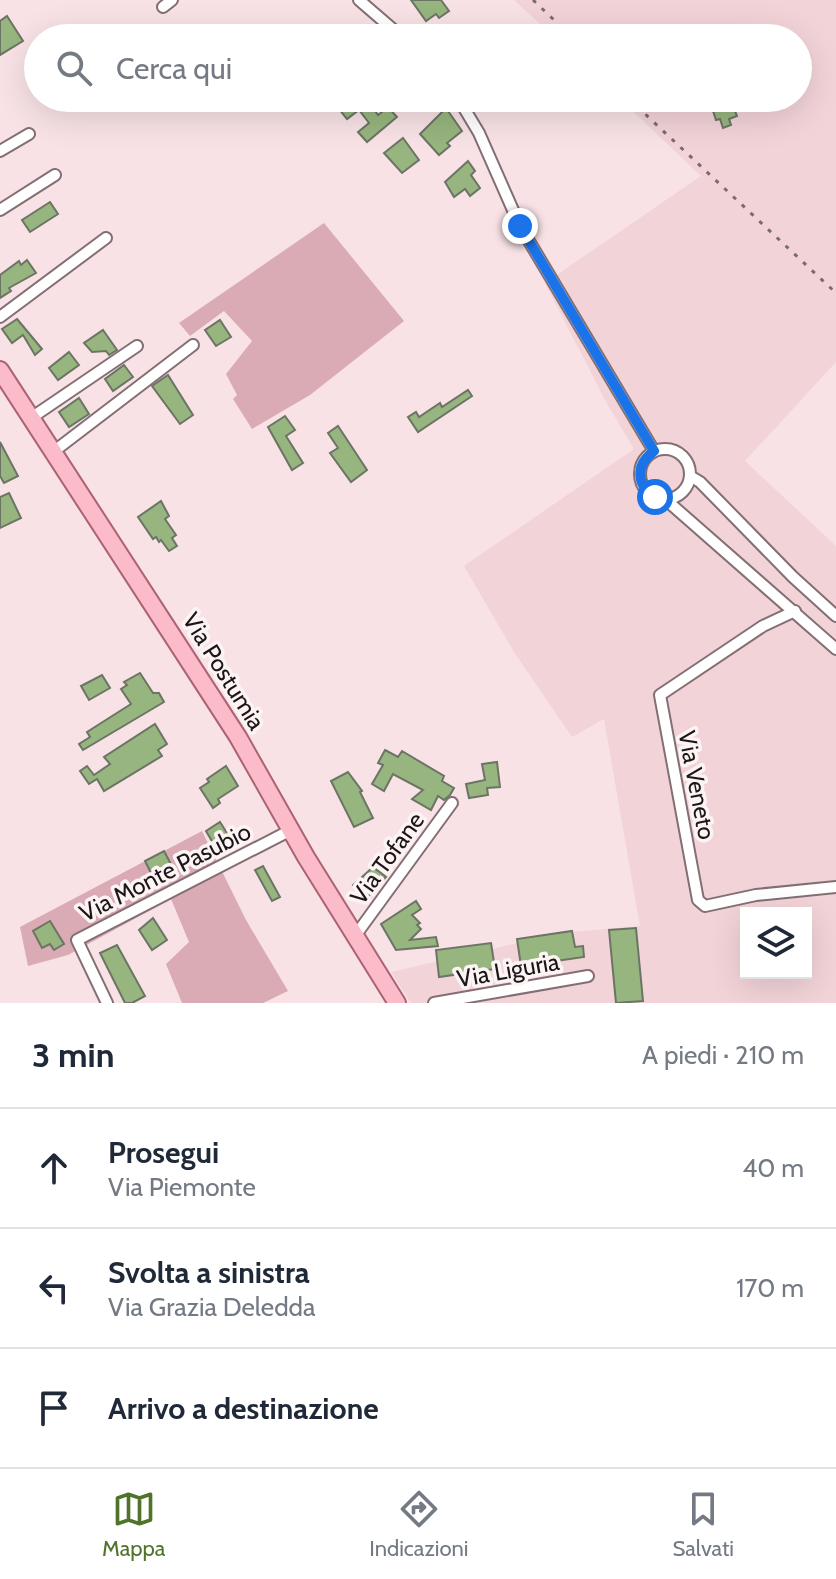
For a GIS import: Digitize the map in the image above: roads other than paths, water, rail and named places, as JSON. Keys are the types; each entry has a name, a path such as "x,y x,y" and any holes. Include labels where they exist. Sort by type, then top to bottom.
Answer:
{"main road":[{"name":"Via Postumia","path":"0,370 238,737 397,1003"}],"street":[{"path":"359,0 387,24"},
{"path":"466,112 479,133 520,226 654,451"},
{"path":"0,151 29,134"},
{"path":"0,210 55,175"},
{"path":"0,317 106,238"},
{"path":"53,452 193,345"},
{"path":"31,418 137,346"},
{"path":"665,499 679,495 690,476 682,456 668,449 654,451 642,463 640,479 648,493 665,499 836,649"},
{"path":"690,476 700,482 836,616"},
{"name":"Via Veneto","path":"795,611 763,626 660,695 698,900 705,906 756,895 836,887"},
{"name":"Via Tofane","path":"355,936 452,803"},
{"name":"Via Monte Pasubio","path":"107,1003 77,940 291,830"},
{"name":"Via Liguria","path":"434,1003 588,976"}],"railway":[{"path":"533,0 558,24"},
{"path":"643,112 836,293"}]}
